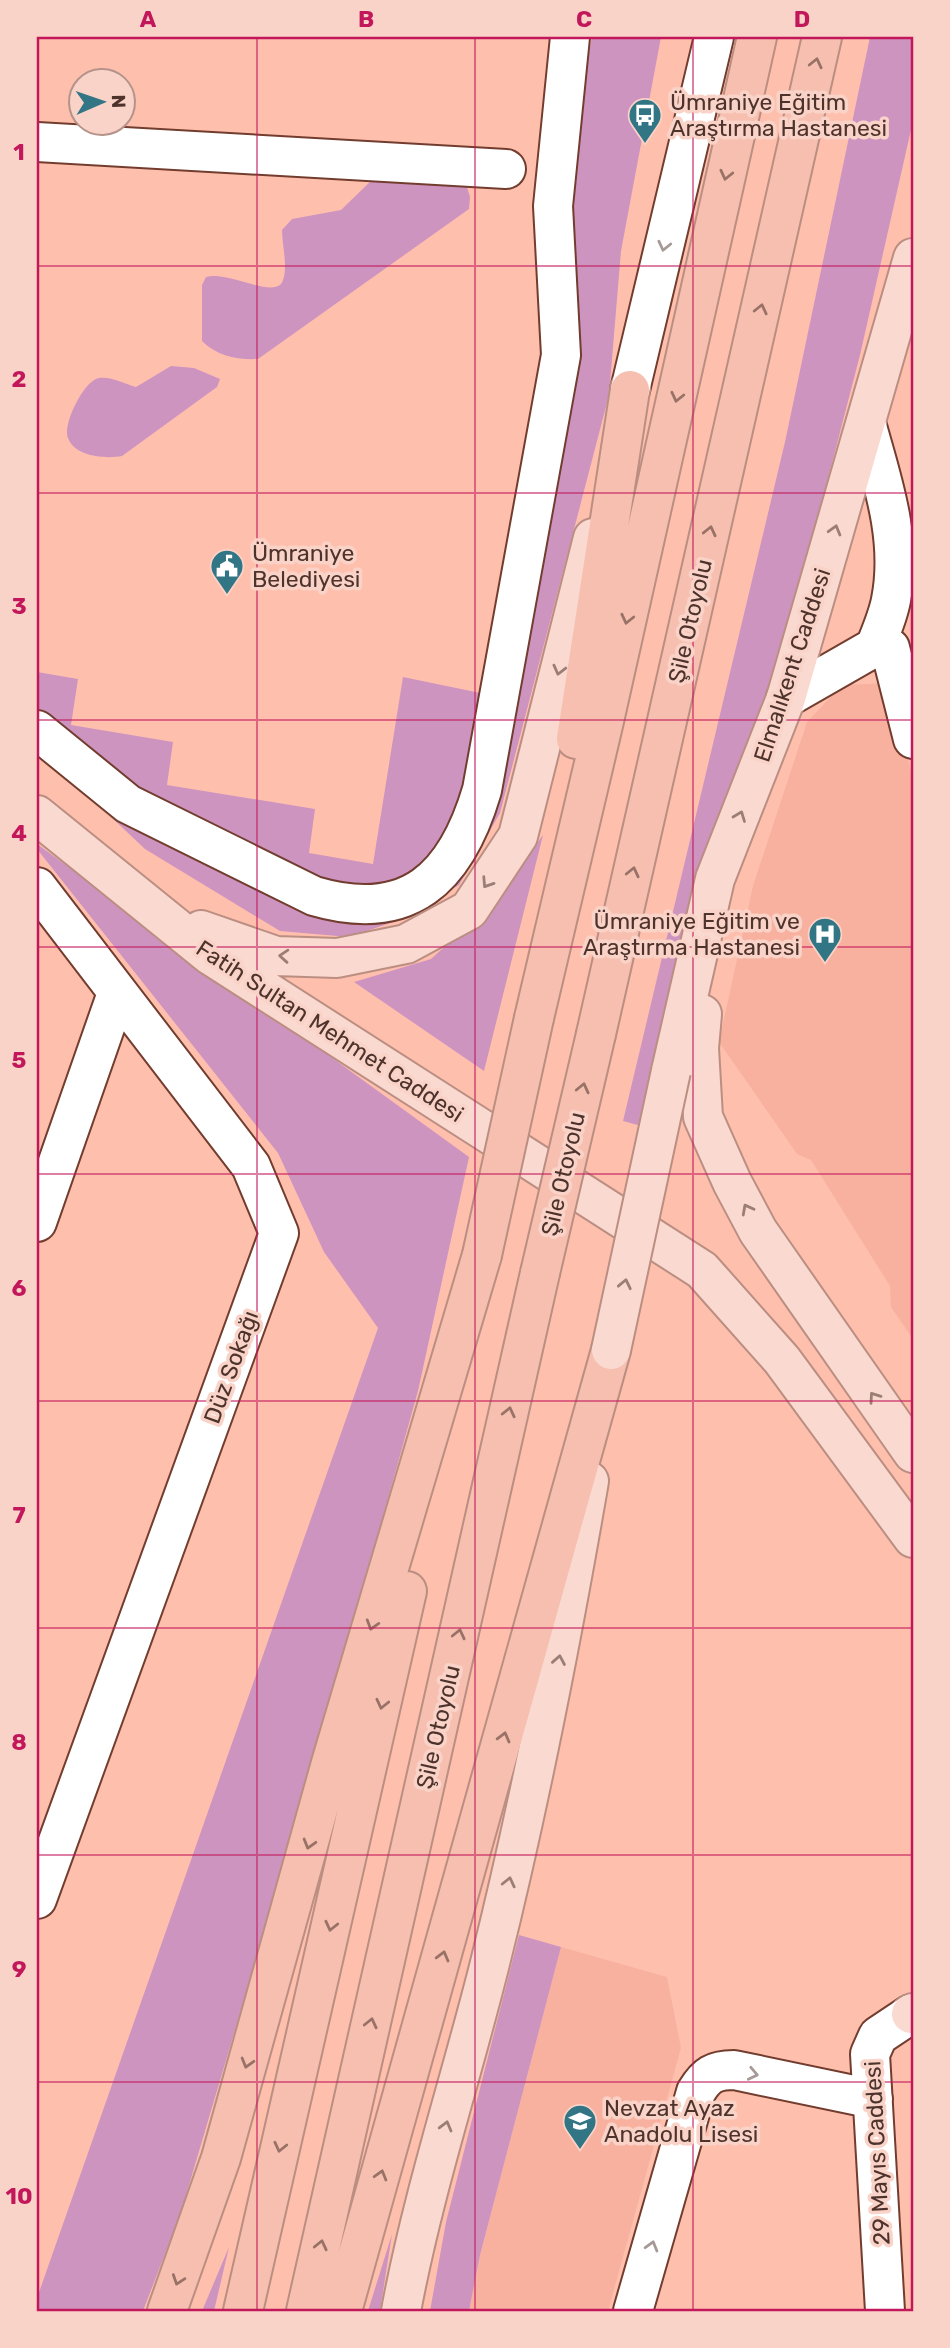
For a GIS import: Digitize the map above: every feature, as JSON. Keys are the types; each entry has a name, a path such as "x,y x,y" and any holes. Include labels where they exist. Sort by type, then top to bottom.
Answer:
{"highway":[{"path":"243,2311 757,37"},
{"name":"Şile Otoyolu","path":"306,2311 822,37"},
{"path":"534,1018 630,390"},
{"path":"167,2311 221,2158 331,1763 482,1255"},
{"path":"342,2311 611,1350"}],"main road":[{"name":"Elmalıkent Caddesi","path":"611,1350 715,879 786,698 913,258"},
{"path":"155,912 257,952 276,956 337,958 406,944 468,910 518,835 630,390"},
{"name":"Fatih Sultan Mehmet Caddesi","path":"37,815 221,963 702,1270 782,1360 913,1538"},
{"path":"715,879 699,1048 702,1117 758,1231 913,1453"},
{"path":"401,2311 412,2255 490,1962 556,1672 611,1350"}],"street":[{"path":"37,730 128,804 314,896 340,904 391,903 412,896 431,882 448,862 473,821 482,790 561,355 553,206 570,37"},
{"path":"630,390 714,37"},
{"path":"37,142 506,169"},
{"path":"866,423 890,513 893,579 891,601 876,647"},
{"path":"893,579 913,629"},
{"path":"786,698 876,647 890,648 913,739"},
{"name":"Düz Sokağı","path":"37,1899 279,1233 251,1166 117,993 41,909"},
{"path":"37,1222 117,993"},
{"name":"29 Mayıs Caddesi","path":"894,2309 870,2054 878,2036 913,2014"},
{"path":"633,2311 696,2092 704,2078 717,2070 734,2070 873,2099"}],"shaded area":[{"path":"592,37 661,37 621,251 609,395 500,813 459,885 402,919 349,937 280,931 145,849 37,747 37,672 78,679 71,725 173,742 167,785 315,809 309,853 373,864 403,677 490,695 571,327 563,183"},
{"path":"870,37 913,37 913,121 860,355 780,664 645,1127 623,1121 785,442"},
{"path":"374,178 467,187 469,209 258,359 228,356 202,341 202,285 206,277 226,277 262,286 279,286 285,269 282,230 292,219 341,210"},
{"path":"171,366 194,368 220,379 217,387 122,456 92,455 84,453 72,444 67,432 71,414 81,394 93,381 108,378 136,387"},
{"name":"Ümraniye Eğitim ve Araştırma Hastanesi","path":"890,683 913,780 913,1339 891,1307 890,1286 811,1160 797,1154 719,1042 753,886 807,722 842,685"},
{"path":"543,835 484,1071 354,982 431,959 495,901"},
{"path":"37,844 469,1157 418,1391 313,1767 181,2212 143,2311 37,2311 37,2298 378,1328 324,1252 278,1153 37,849"},
{"path":"519,1935 561,1947 480,2255 469,2311 430,2311 446,2222"},
{"name":"Nevzat Ayaz Anadolu Lisesi","path":"561,1947 667,1977 681,2048 608,2311 469,2311 480,2255"},
{"path":"392,2234 380,2311 368,2311"},
{"path":"229,2247 214,2311 202,2311"}],"place":[{"name":"Ümraniye Eğitim Araştırma Hastanesi","path":"645,145"},
{"name":"Ümraniye Belediyesi","path":"227,596"},
{"name":"Ümraniye Eğitim ve Araştırma Hastanesi","path":"825,964"},
{"name":"Nevzat Ayaz Anadolu Lisesi","path":"580,2151"}]}
